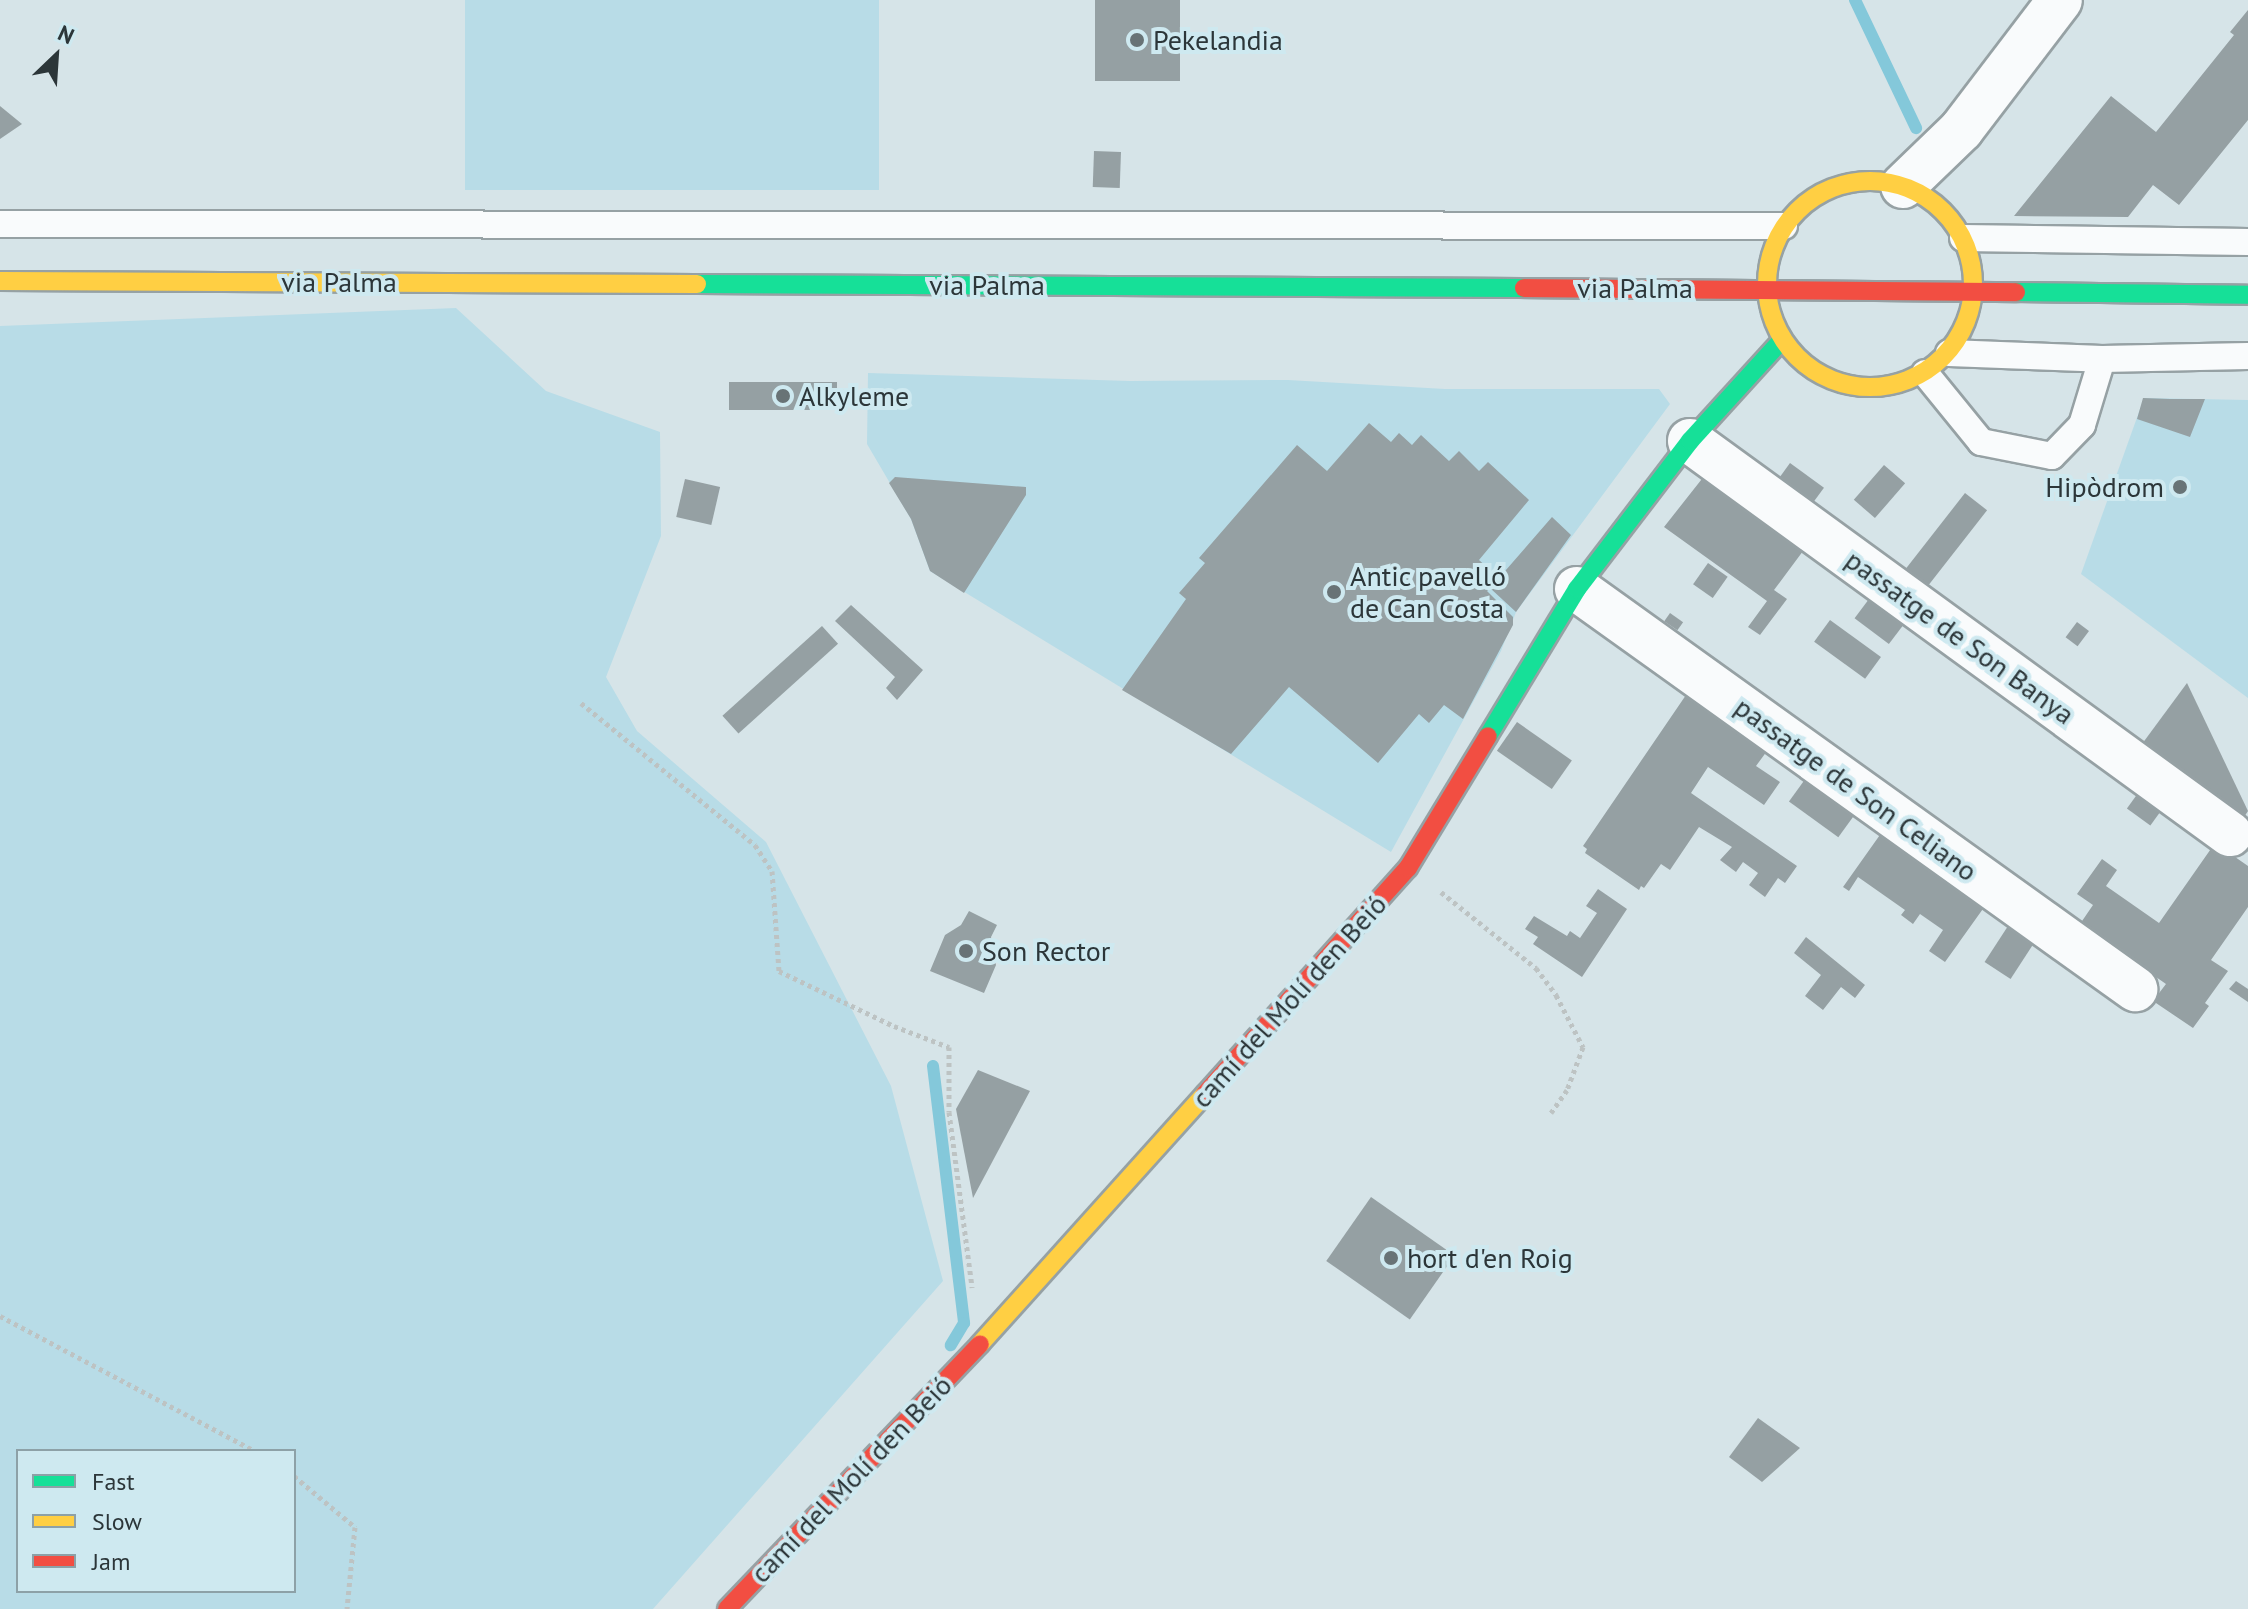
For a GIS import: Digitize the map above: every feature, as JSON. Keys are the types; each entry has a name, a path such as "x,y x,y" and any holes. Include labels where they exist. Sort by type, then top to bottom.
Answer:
{"main road":[{"path":"1869,180 1903,186 1927,197 1948,215 1963,238 1972,265 1974,292 1967,324 1949,353 1925,373 1884,386 1863,388 1831,381 1804,365 1782,340 1771,316 1766,289 1770,256 1784,226 1807,201 1836,186 1869,180"},
{"name":"via Palma","path":"0,281 1766,289 2248,295"},
{"name":"camí del Molí den Beió","path":"727,1609 979,1345 1408,868 1577,589 1690,441 1782,340"}],"street":[{"path":"1903,186 1961,130 2060,0"},
{"name":"passatge de Son Banya","path":"1690,441 2230,834"},
{"name":"passatge de Son Celiano","path":"1577,589 2135,989"}],"lane":[{"path":"0,224 1784,226"},
{"path":"1963,238 2248,242"},
{"path":"1949,353 2102,359 2248,356"},
{"path":"1925,373 1981,442 2052,456 2082,425 2102,359"}],"path":[{"path":"581,703 755,845 772,871 779,971 894,1026 949,1047 949,1112 979,1345"},
{"path":"1408,868 1536,968 1556,995 1583,1047 1567,1090 1551,1113"},
{"path":"0,1316 251,1449"},
{"path":"296,1478 355,1527 347,1609"}],"shaded area":[{"path":"465,0 879,0 879,190 465,190"},
{"path":"456,308 546,391 660,432 661,536 606,677 637,731 766,842 891,1086 943,1281 653,1609 0,1609 0,326"},
{"path":"868,373 1130,381 1288,380 1445,389 1659,389 1670,404 1516,612 1501,651 1391,852 930,571 911,519 867,444"},
{"name":"Hipòdrom","path":"2144,398 2248,400 2248,698 2081,574"}],"building":[{"name":"Pekelandia","path":"1095,0 1180,0 1180,81 1095,81"},
{"path":"2248,10 2248,120 2179,205 2153,185 2128,217 2014,216 2111,96 2156,132 2234,35 2230,32"},
{"path":"0,106 22,124 0,139"},
{"path":"1094,151 1121,152 1120,188 1093,187"},
{"name":"Alkyleme","path":"729,382 837,382 837,410 729,410"},
{"path":"2143,398 2205,399 2190,437 2137,419"},
{"name":"Antic pavelló de Can Costa","path":"1369,423 1391,442 1399,433 1412,445 1421,435 1449,461 1459,451 1479,471 1488,462 1529,500 1479,560 1499,578 1552,517 1571,535 1516,612 1490,588 1487,591 1513,617 1513,625 1463,719 1444,705 1429,723 1419,714 1378,763 1289,687 1231,754 1122,690 1186,599 1179,593 1205,563 1199,558 1297,445 1327,471"},
{"path":"1790,463 1824,488 1812,504 1778,479"},
{"path":"1884,465 1905,483 1875,518 1854,500"},
{"path":"1705,475 1806,547 1774,590 1787,599 1760,635 1748,627 1767,601 1664,527"},
{"path":"895,477 1026,487 1026,495 964,593 930,571 911,519 889,483"},
{"path":"685,479 720,487 711,525 676,517"},
{"path":"1965,493 1987,510 1926,588 1904,571"},
{"path":"1708,563 1728,577 1713,598 1693,584"},
{"path":"1872,595 1906,621 1889,644 1855,618"},
{"path":"851,605 923,670 897,700 886,688 895,677 835,621"},
{"path":"1670,613 1683,622 1677,630 1664,621"},
{"path":"1830,620 1881,657 1865,679 1814,642"},
{"path":"2077,622 2089,631 2078,646 2066,637"},
{"path":"822,626 838,644 738,733 722,716"},
{"path":"2187,683 2248,811 2244,817 2142,744"},
{"path":"1686,695 1767,751 1756,766 1780,782 1764,805 1708,767 1691,793 1797,866 1785,883 1778,878 1765,897 1749,885 1758,873 1743,862 1736,872 1720,860 1732,847 1699,827 1670,870 1661,864 1644,888 1641,886 1639,890 1585,853 1587,849 1583,846"},
{"path":"1517,722 1572,760 1552,789 1497,751"},
{"path":"1806,778 1855,814 1838,837 1789,801"},
{"path":"2141,789 2164,806 2150,825 2127,808"},
{"path":"1882,832 1985,906 1945,962 1929,951 1943,930 1920,914 1913,924 1901,915 1905,910 1858,877 1849,891 1843,887"},
{"path":"2215,843 2248,866 2248,907 2211,960 2228,971 2205,1003 2209,1006 2193,1028 2153,1001 2166,984 2080,924 2093,905 2077,894 2102,859 2117,870 2106,886 2159,923"},
{"path":"1598,889 1627,909 1582,977 1533,944 1538,937 1525,929 1534,916 1567,936 1570,931 1580,938 1597,913 1586,906"},
{"name":"Son Rector","path":"969,911 997,925 991,937 996,965 984,993 930,971 945,935 961,925"},
{"path":"2008,926 2034,943 2011,979 1985,962"},
{"path":"1806,937 1865,985 1855,998 1841,987 1823,1010 1805,996 1821,975 1794,953"},
{"path":"2236,981 2248,989 2248,1002 2229,989"},
{"path":"978,1070 1030,1091 973,1198 956,1109"},
{"name":"hort d'en Roig","path":"1371,1197 1455,1256 1410,1319 1326,1261"},
{"path":"1758,1418 1800,1448 1762,1482 1729,1457"}],"waterway":[{"path":"1855,0 1916,128"},
{"path":"933,1066 964,1323 951,1345"}],"traffic: fast":[{"path":"697,284 1524,288"},
{"path":"2016,292 2248,295"},
{"path":"1488,736 1577,589 1690,441 1782,340"}],"traffic: slow":[{"path":"1870,181 1890,182 1910,188 1943,211 1966,244 1972,264 1973,284 1972,304 1966,324 1943,357 1910,380 1890,386 1870,387 1850,386 1830,380 1797,357 1774,324 1768,304 1767,284 1768,264 1774,244 1797,211 1830,188 1850,182 1870,181"},
{"path":"0,281 697,284"},
{"path":"980,1344 1205,1094"}],"traffic: jam":[{"path":"1524,288 2016,292"},
{"path":"1205,1094 1408,868 1488,736"},
{"path":"727,1609 980,1344"}],"place":[{"name":"Pekelandia","path":"1137,40"},
{"name":"Alkyleme","path":"783,396"},
{"name":"Hipòdrom","path":"2180,487"},
{"name":"Antic pavelló de Can Costa","path":"1334,592"},
{"name":"Son Rector","path":"966,951"},
{"name":"hort d'en Roig","path":"1391,1258"}]}
